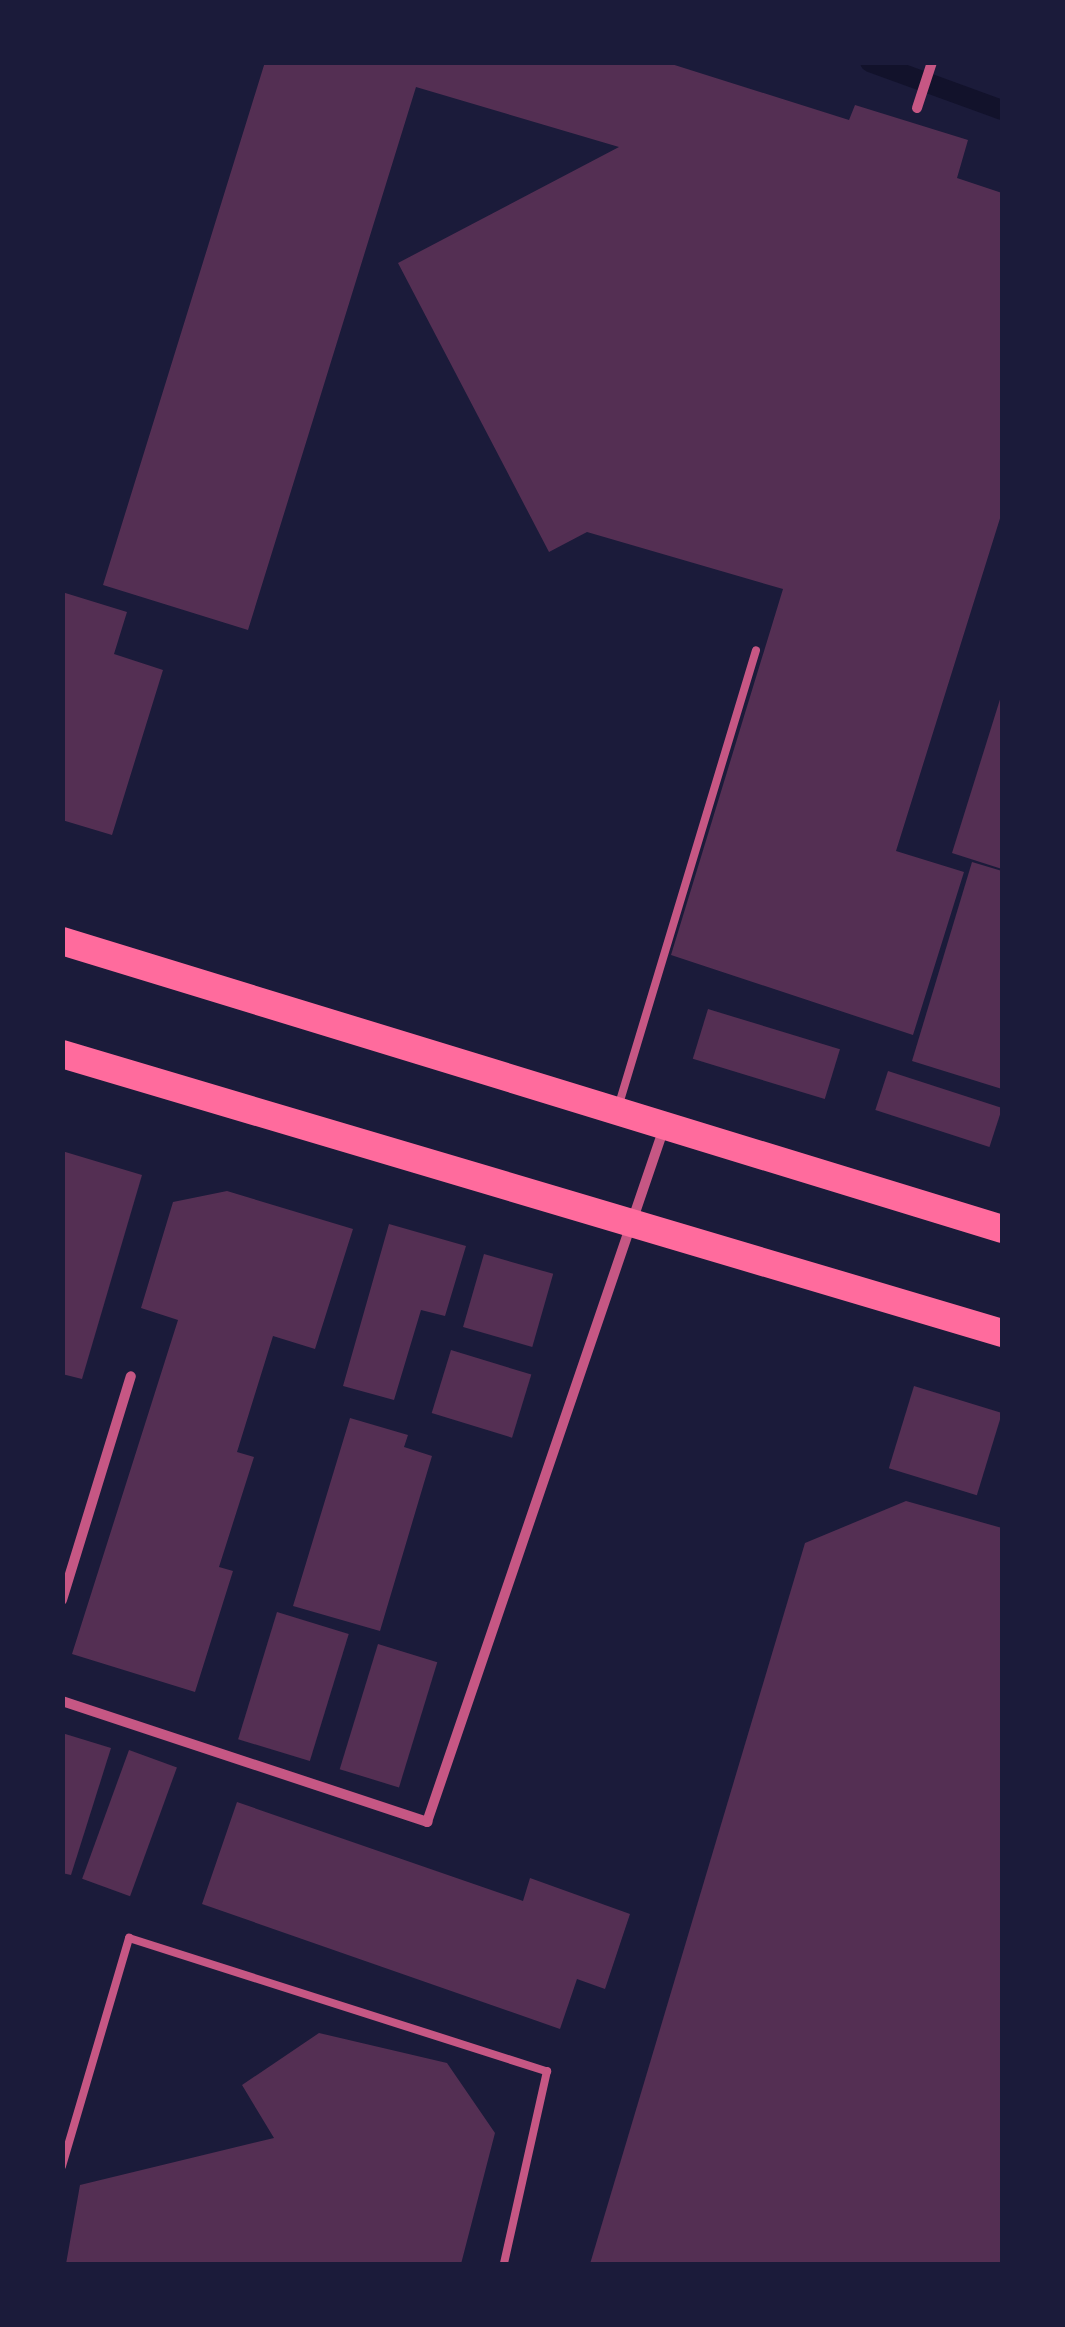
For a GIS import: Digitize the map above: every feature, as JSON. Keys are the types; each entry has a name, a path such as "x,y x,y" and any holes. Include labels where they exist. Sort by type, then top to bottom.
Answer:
{"highway":[{"path":"62,941 666,1122 1002,1229"},
{"path":"62,1054 629,1226 1002,1333"}],"street":[{"path":"917,108 932,62"},
{"path":"62,1701 427,1822 666,1122"},
{"path":"62,1600 131,1376"}],"lane":[{"path":"618,1108 756,650"},
{"path":"62,2166 130,1938 547,2072 504,2264"}],"building":[{"path":"265,62 665,62 849,120 855,105 968,140 957,178 1002,193 1002,512 896,851 964,872 913,1035 671,955 783,589 587,532 549,552 398,263 619,147 416,87 248,630 103,585"},
{"path":"62,592 127,612 114,654 163,670 112,835 62,820"},
{"path":"1002,693 1002,869 952,853"},
{"path":"972,862 1002,871 1002,1089 912,1061"},
{"path":"708,1009 840,1049 825,1099 693,1059"},
{"path":"888,1071 1002,1108 989,1147 875,1110"},
{"path":"62,1151 142,1175 82,1379 62,1374"},
{"path":"227,1191 353,1229 315,1349 273,1336 237,1452 254,1457 219,1567 233,1571 195,1692 72,1654 178,1320 141,1308 173,1202"},
{"path":"389,1224 466,1246 445,1316 421,1310 394,1400 343,1386"},
{"path":"484,1254 553,1274 532,1347 463,1327"},
{"path":"451,1350 531,1375 512,1438 432,1413"},
{"path":"914,1386 1002,1413 977,1495 889,1468"},
{"path":"350,1418 408,1435 404,1447 432,1456 380,1631 293,1606"},
{"path":"906,1501 1002,1528 1002,2264 590,2264 805,1543"},
{"path":"277,1612 349,1634 310,1761 238,1739"},
{"path":"378,1644 437,1662 399,1787 340,1769"},
{"path":"62,1733 111,1748 71,1875 62,1873"},
{"path":"129,1750 177,1767 130,1896 82,1879"},
{"path":"237,1802 523,1901 530,1878 630,1914 605,1989 577,1979 560,2029 202,1904"},
{"path":"319,2033 447,2063 495,2133 461,2264 66,2264 80,2185 274,2138 242,2085"}],"waterway":[{"path":"870,62 1002,110"}]}
